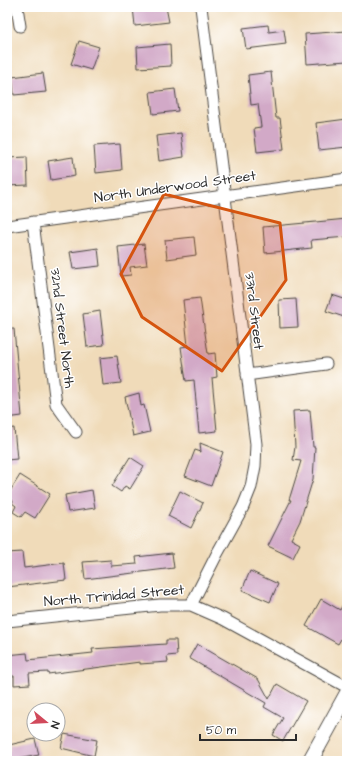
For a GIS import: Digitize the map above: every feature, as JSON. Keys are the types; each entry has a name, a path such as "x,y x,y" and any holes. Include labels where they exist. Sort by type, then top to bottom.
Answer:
{"street":[{"path":"18,7 20,26"},
{"name":"33rd Street","path":"192,605 217,554 243,507 251,487 255,466 256,444 201,7"},
{"name":"North Underwood Street","path":"7,226 347,179"},
{"name":"32nd Street North","path":"33,222 56,404 76,432"},
{"path":"247,375 326,364"},
{"name":"North Trinidad Street","path":"7,621 160,605 192,605 223,618 347,687"},
{"path":"310,761 347,694"}],"highlighted area":[{"path":"164,194 280,223 286,280 222,371 142,317 121,274"}],"building":[{"path":"133,7 166,7 169,22 135,26"},
{"path":"268,25 269,32 284,30 286,44 246,49 243,28"},
{"path":"347,31 347,61 307,64 305,34"},
{"path":"79,41 99,47 91,70 71,64"},
{"path":"170,44 171,66 138,68 137,47"},
{"path":"271,72 276,118 280,118 284,149 257,152 254,128 261,127 258,104 251,105 248,75"},
{"path":"43,73 46,92 14,95 12,77"},
{"path":"175,89 178,111 153,114 150,92"},
{"path":"347,119 347,147 319,150 316,123"},
{"path":"181,133 184,157 159,161 156,136"},
{"path":"120,144 122,170 96,173 94,146"},
{"path":"27,157 28,185 7,186 7,158"},
{"path":"73,157 75,176 51,180 48,161"},
{"path":"347,219 347,237 311,240 312,248 265,253 263,227"},
{"path":"194,237 196,255 167,259 165,240"},
{"path":"144,244 147,265 130,267 131,275 121,276 118,247"},
{"path":"98,248 100,266 73,269 70,252"},
{"path":"332,295 347,300 347,318 326,311"},
{"path":"200,298 208,354 215,353 217,377 212,378 217,431 199,433 194,380 186,381 181,347 188,346 183,300"},
{"path":"296,299 298,327 280,328 279,300"},
{"path":"100,311 104,345 87,347 83,314"},
{"path":"7,329 14,329 22,416 7,418"},
{"path":"117,356 121,383 103,385 100,358"},
{"path":"139,393 141,406 144,405 150,432 133,436 125,397"},
{"path":"310,410 313,447 315,447 313,479 300,521 291,539 300,544 293,558 268,546 291,500 289,500 301,461 293,460 295,447 293,411"},
{"path":"14,428 17,459 7,460 7,429"},
{"path":"200,443 223,452 211,486 185,476 195,450 201,452"},
{"path":"130,457 144,466 130,489 125,486 121,492 112,486"},
{"path":"20,475 50,494 35,518 25,512 21,517 13,512 16,506 7,496"},
{"path":"92,490 95,508 68,512 65,495"},
{"path":"180,491 203,503 191,528 168,516"},
{"path":"22,552 24,568 64,563 66,580 7,587 7,553"},
{"path":"172,553 174,568 85,579 83,562 111,560 111,566 137,564 136,557"},
{"path":"250,571 278,584 270,602 242,590"},
{"path":"347,596 347,629 338,644 306,626 321,599 340,610"},
{"path":"166,640 176,640 177,655 167,656 168,662 140,664 140,662 48,674 48,672 29,673 30,684 14,685 14,676 7,676 7,655 27,653 28,660 93,653 92,649 166,644"},
{"path":"197,644 258,679 269,699 277,684 306,701 283,741 273,735 283,718 264,707 266,703 189,658"},
{"path":"66,734 97,740 94,756 61,748 62,742 66,742"},
{"path":"26,741 36,742 39,755 7,761 7,751 10,750 9,745"}]}
